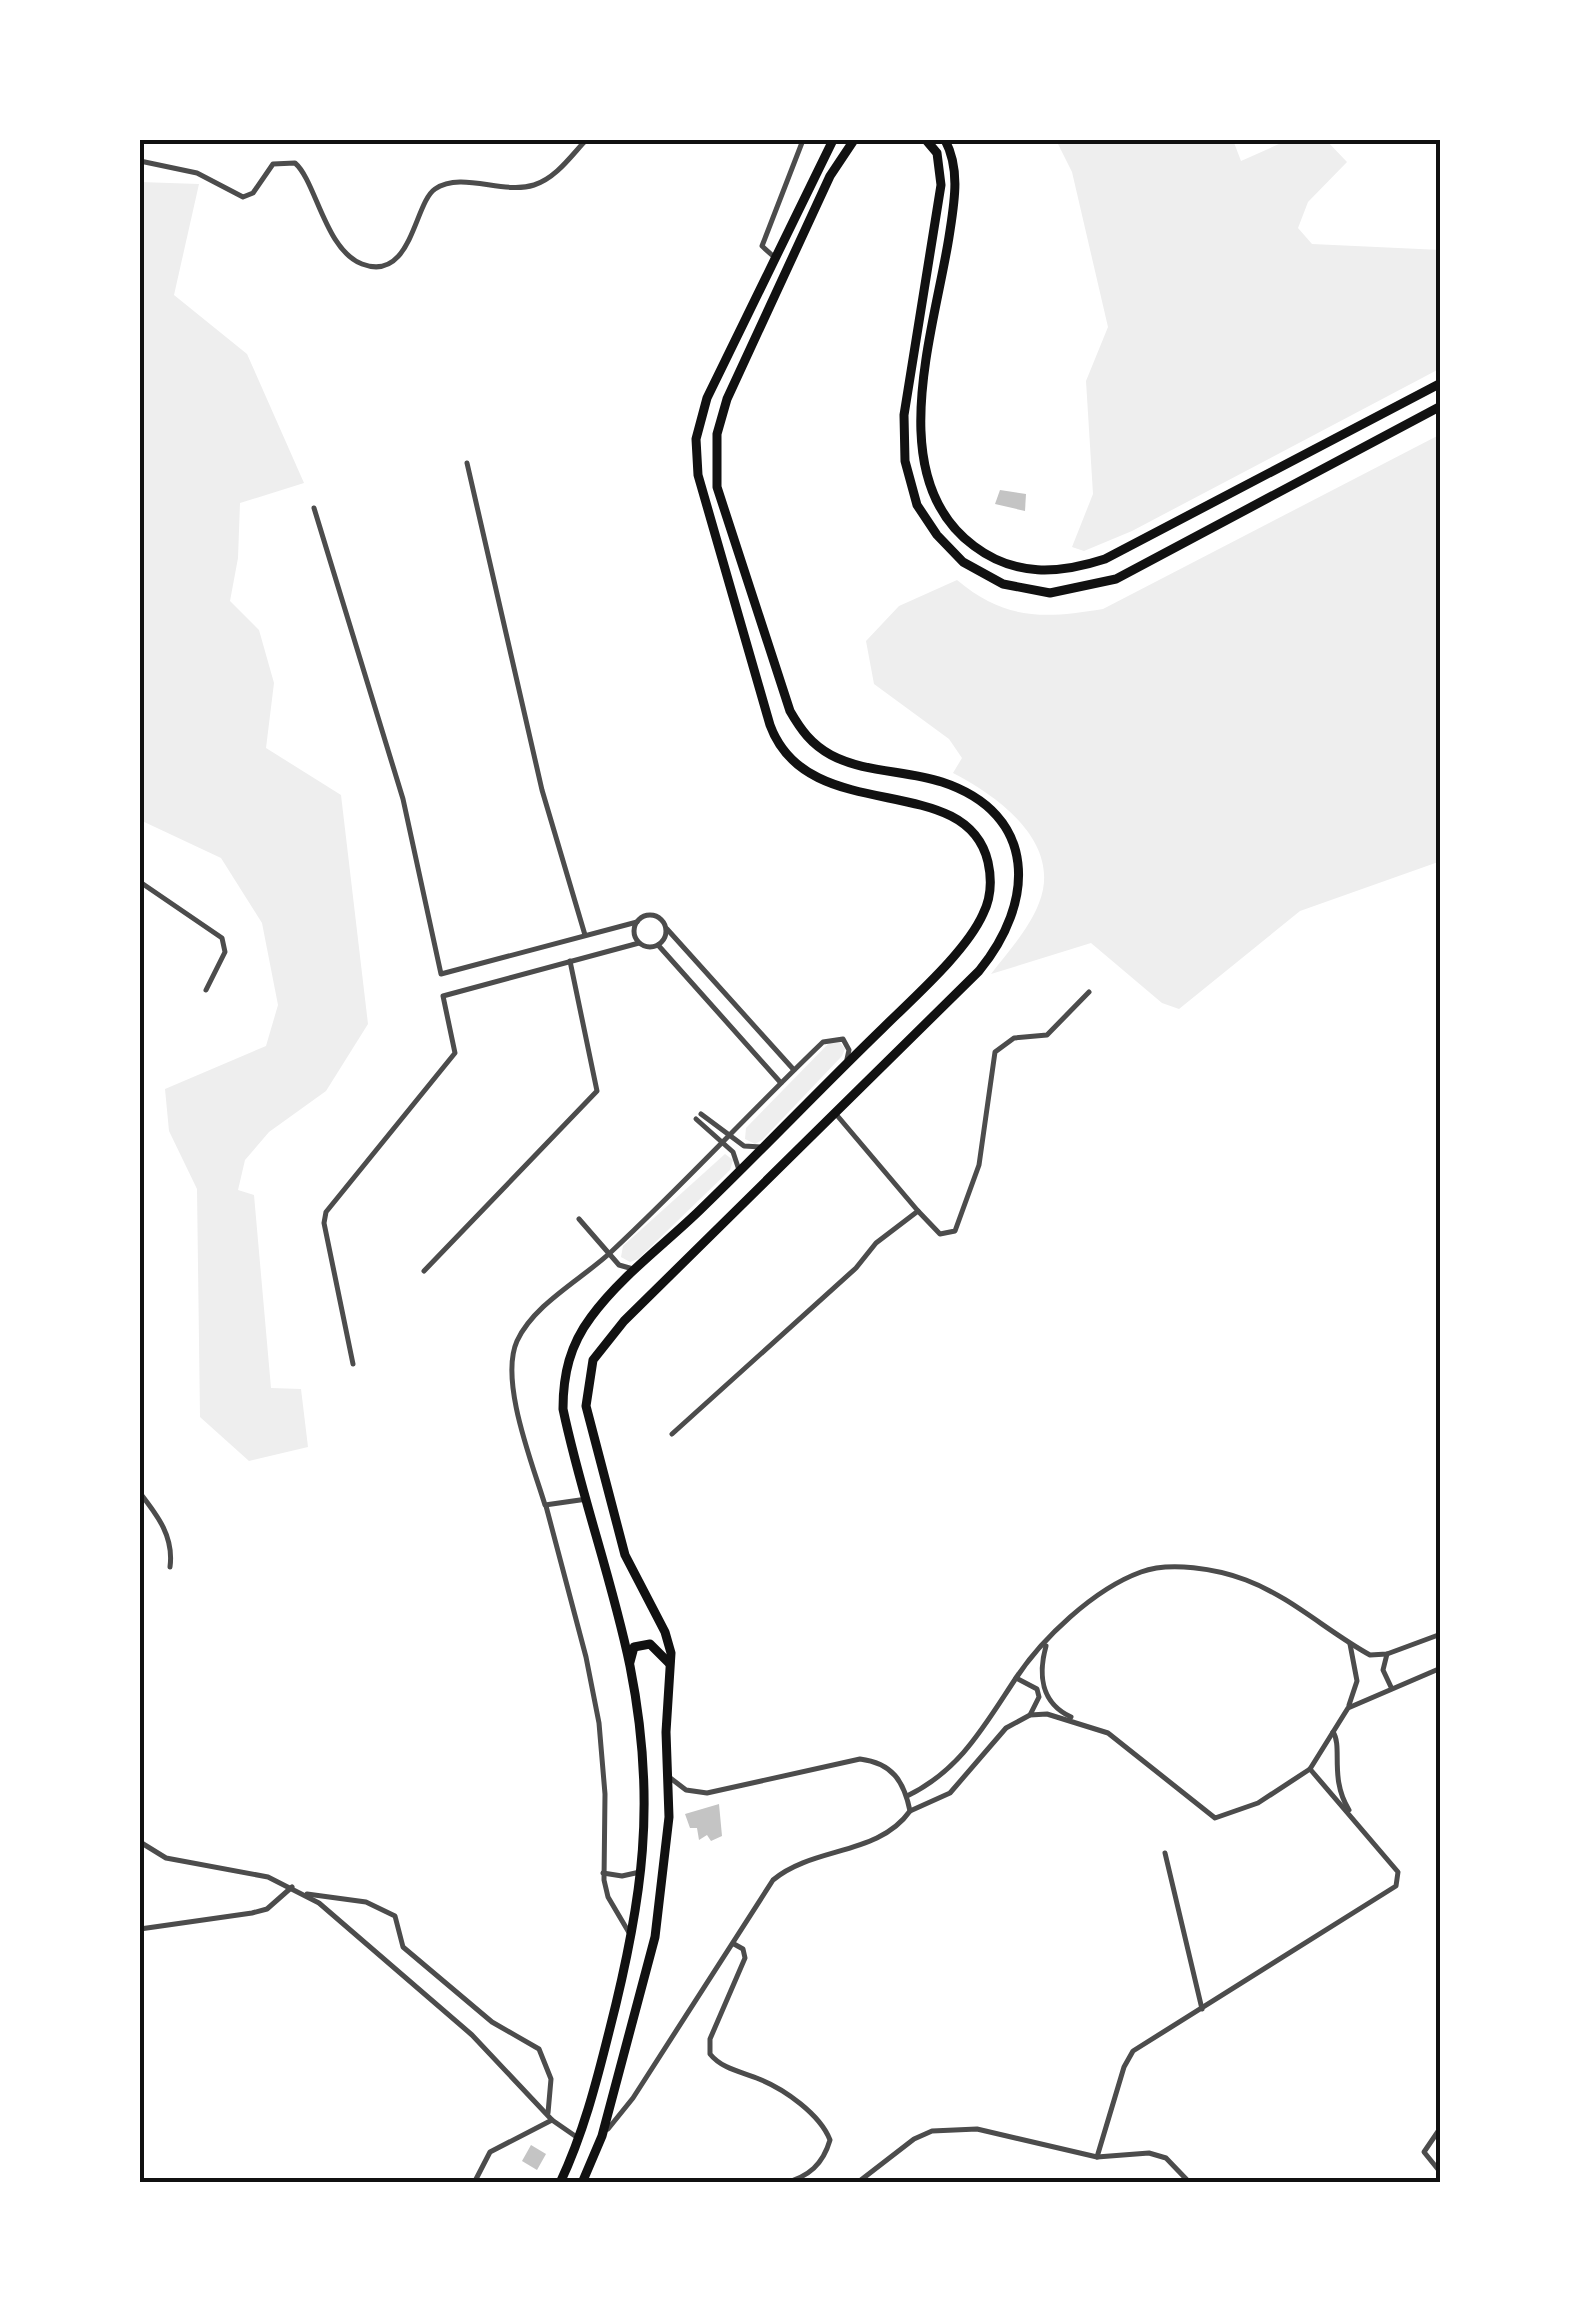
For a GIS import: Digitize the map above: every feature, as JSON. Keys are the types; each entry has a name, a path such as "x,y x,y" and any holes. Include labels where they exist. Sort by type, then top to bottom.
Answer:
{"main road":[{"path":"560,2183 580,2139 632,1938 643,1871 646,1782 630,1666 563,1409 566,1366 593,1314 837,1074 974,930 988,903 987,857 964,823 942,812 821,781 793,760 773,732 702,496 695,451 707,398 773,256 833,140"},
{"path":"582,2183 602,2136 663,1895 671,1665 666,1632 625,1555 586,1406 590,1371 624,1322 996,950 1012,919 1020,881 1010,833 979,798 929,778 849,763 804,735 790,711 717,487 716,434 727,400 830,176 854,140"},
{"path":"926,140 937,153 941,185 904,415 904,461 926,520 949,548 982,574 1026,590 1050,593 1091,588 1116,579 1441,406"},
{"path":"944,140 953,160 954,204 922,402 921,450 930,492 944,518 969,543 997,561 1050,572 1105,559 1441,382"},
{"path":"630,1666 632,1651 641,1644 660,1650 671,1665"}],"street":[{"path":"140,161 197,173 243,197 252,193 273,164 294,163 303,170 312,201 346,252 364,265 375,265 407,246 417,231 424,200 435,188 454,182 516,188 537,184 557,172 586,140"},
{"path":"773,256 762,246 803,140"},
{"path":"467,463 542,790 585,936"},
{"path":"314,508 403,799 441,974 654,915 794,1070"},
{"path":"140,882 222,938 225,952 206,990"},
{"path":"636,922 634,930 639,942"},
{"path":"658,946 667,929"},
{"path":"353,1364 324,1223 326,1212 455,1054 443,996 639,942 658,946 781,1083"},
{"path":"424,1271 598,1090 570,960"},
{"path":"834,1112 940,1234 955,1231 979,1165 995,1052 1014,1038 1047,1034 1089,992"},
{"path":"632,1938 608,1897 603,1873 606,1794 598,1723 586,1657 516,1395 513,1358 517,1340 541,1310 610,1254 823,1042 836,1036 844,1038 849,1050 837,1074"},
{"path":"738,1173 738,1158 699,1116 751,1148 764,1146"},
{"path":"672,1434 856,1268 876,1242 918,1211"},
{"path":"579,1219 624,1269 645,1263"},
{"path":"140,1493 166,1533 172,1551 170,1567"},
{"path":"546,1505 588,1499"},
{"path":"907,1796 936,1782 958,1763 1016,1678 1046,1643 1116,1584 1142,1570 1165,1567 1245,1580 1309,1614 1370,1655 1387,1654 1441,1634"},
{"path":"1046,1643 1043,1686 1061,1712 1108,1733 1214,1818 1258,1803 1310,1769 1348,1708 1357,1681 1350,1644"},
{"path":"1387,1654 1383,1670 1391,1687"},
{"path":"1348,1708 1441,1668"},
{"path":"1016,1678 1037,1689 1039,1697 1030,1716"},
{"path":"602,2136 633,2098 764,1892 790,1866 876,1839 901,1824 910,1811 950,1793 1006,1728 1030,1716 1078,1720"},
{"path":"1333,1732 1338,1742 1336,1785 1353,1817"},
{"path":"669,1777 686,1790 707,1793 860,1759 888,1767 904,1785 910,1811"},
{"path":"1097,2157 1128,2057 1396,1886 1398,1872 1310,1769"},
{"path":"140,1842 166,1858 268,1877 304,1894 358,1933 472,2035 550,2118 580,2139"},
{"path":"1165,1853 1202,2009"},
{"path":"603,1873 622,1876 643,1871"},
{"path":"140,1930 267,1909 292,1887"},
{"path":"304,1894 366,1902 394,1916 403,1947 492,2022 539,2049 551,2079 550,2118"},
{"path":"734,1944 743,1949 745,1958 710,2039 710,2054 716,2061 764,2080 792,2098 826,2130 830,2140 821,2163 811,2172 784,2183"},
{"path":"474,2183 490,2152 550,2118"},
{"path":"1441,2127 1424,2152 1441,2173"},
{"path":"857,2183 914,2139 932,2131 995,2132 1097,2157 1149,2153 1166,2158 1190,2183"}],"shaded area":[{"path":"1056,140 1233,140 1241,161 1288,140 1326,140 1347,162 1308,202 1298,228 1312,244 1441,250 1441,368 1132,531 1084,551 1072,547 1093,494 1086,381 1108,327 1072,172"},
{"path":"140,182 199,184 174,295 247,354 304,483 240,503 238,558 230,601 259,630 274,683 266,748 341,795 368,1024 326,1091 269,1132 245,1160 238,1190 254,1195 271,1388 301,1389 308,1447 249,1461 200,1417 197,1189 169,1131 165,1089 266,1046 278,1005 262,923 221,858 140,820"},
{"path":"1441,434 1441,861 1300,911 1179,1009 1162,1003 1091,943 991,974 1035,913 1044,881 1042,861 1022,824 1006,808 953,773 962,758 949,739 874,684 866,641 899,606 957,580 992,603 1025,613 1103,609"},
{"path":"839,1041 845,1049 842,1056 762,1140 755,1144 745,1139 746,1128 829,1043"},
{"path":"725,1154 733,1160 730,1170 638,1259 630,1262 621,1257 623,1246"}],"building":[{"path":"1000,490 1026,494 1025,511 995,504"},
{"path":"719,1804 722,1836 711,1841 707,1835 699,1840 697,1828 690,1828 685,1814"},
{"path":"531,2145 546,2154 537,2170 522,2161"}]}
